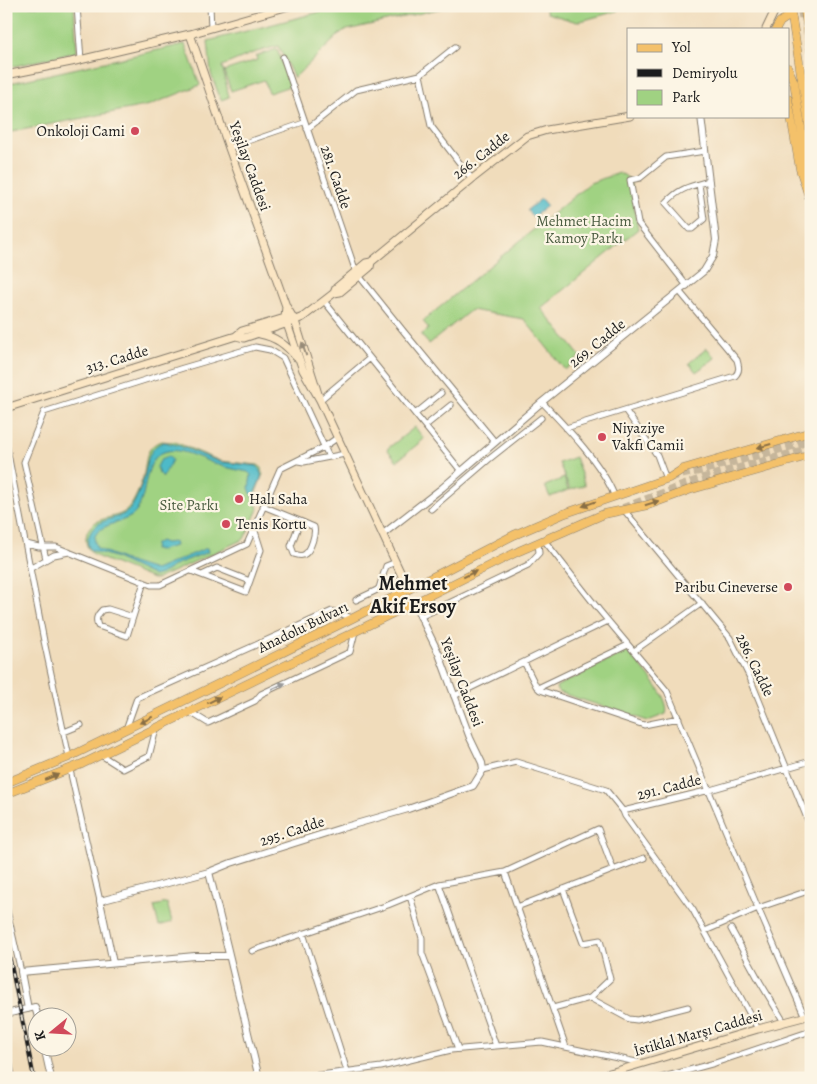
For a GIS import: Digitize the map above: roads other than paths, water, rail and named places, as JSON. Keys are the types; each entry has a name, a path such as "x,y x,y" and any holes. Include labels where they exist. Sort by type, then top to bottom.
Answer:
{"main road":[{"path":"6,74 81,60 190,34 289,6"},
{"path":"766,28 777,6"},
{"path":"790,6 811,136"},
{"path":"804,6 811,51"},
{"path":"777,28 780,22 786,18"},
{"name":"Yeşilay Caddesi","path":"190,34 286,306 300,360 308,380 320,400"},
{"path":"790,73 794,82 811,191"},
{"path":"790,111 800,169 811,203"},
{"name":"266. Cadde","path":"290,320 303,316 334,293 340,292 366,263 371,262 472,179 533,134 627,117"},
{"name":"Yeşilay Caddesi","path":"290,320 320,400 402,576"},
{"name":"313. Cadde","path":"236,336 244,338 290,320"},
{"name":"313. Cadde","path":"6,408 236,336 242,331 290,320"},
{"path":"257,334 286,345 300,360"},
{"name":"Anadolu Bulvarı","path":"6,783 69,757 394,598 514,535 614,495 667,478 683,469 811,432"},
{"name":"Anadolu Bulvarı","path":"6,794 70,770 465,577 604,514 648,504 689,490 811,455"},
{"path":"402,576 407,580 421,584"},
{"path":"394,598 402,582 402,576"},
{"name":"İstiklal Marşı Caddesi","path":"593,1078 808,1016"}],"street":[{"path":"77,6 81,60"},
{"path":"210,6 211,28"},
{"path":"307,129 356,90 420,75 455,47"},
{"name":"281. Cadde","path":"282,57 358,274"},
{"path":"420,75 430,126 472,179"},
{"name":"269. Cadde","path":"382,534 704,271 713,256 716,234 701,118"},
{"path":"229,148 305,122"},
{"path":"687,286 638,223 630,180 640,178 666,157 705,151"},
{"path":"699,184 704,219 692,229 689,229 666,203 683,188 709,181"},
{"path":"358,274 495,442"},
{"path":"566,428 735,376 739,367 737,360 680,292"},
{"path":"324,301 461,471"},
{"path":"46,559 24,462 44,412 255,347 270,350 283,358 329,456"},
{"path":"320,400 370,358"},
{"path":"415,414 442,393"},
{"path":"542,402 609,481 614,495"},
{"path":"424,426 451,405"},
{"path":"625,410 657,455 667,478"},
{"path":"431,509 541,418"},
{"path":"26,544 56,547 151,585 160,585 247,544 280,470 337,438"},
{"path":"6,443 44,641 69,757"},
{"path":"482,453 488,460"},
{"path":"298,461 304,462 344,454"},
{"path":"263,506 300,521 314,527 316,531 308,552 299,556 294,554 291,546 300,521"},
{"name":"286. Cadde","path":"624,510 730,638 740,656 811,828"},
{"path":"191,570 246,592 261,550 254,528"},
{"path":"420,617 528,565 539,553 541,541"},
{"path":"541,541 667,691 758,908 808,1016"},
{"path":"31,568 54,555 69,552"},
{"path":"356,600 377,590 386,566 396,562"},
{"path":"202,575 217,568 250,581"},
{"path":"133,617 108,609 102,610 98,614 96,621 98,626 127,636 133,617 144,582"},
{"name":"Yeşilay Caddesi","path":"414,603 439,654 484,770"},
{"path":"634,651 702,603"},
{"path":"126,729 137,698 332,610 353,618"},
{"path":"454,696 608,621"},
{"path":"190,712 208,723 255,701 261,694 350,652 355,632"},
{"path":"538,688 628,645"},
{"path":"524,662 540,690 644,725 679,718"},
{"path":"64,732 81,725"},
{"path":"101,755 123,769 149,756 156,729"},
{"name":"291. Cadde","path":"484,770 516,762 606,790 623,811 710,790 811,761"},
{"path":"70,770 112,963"},
{"name":"295. Cadde","path":"100,901 209,872 231,863 408,809 473,786 484,770"},
{"path":"623,811 693,910 758,1029"},
{"path":"252,951 388,905 439,884 505,872 598,829 613,870"},
{"path":"517,907 644,858"},
{"path":"209,872 259,1078"},
{"path":"505,872 566,1047"},
{"path":"439,884 496,1046"},
{"path":"553,1008 590,998 610,979 610,972 600,940 582,943 562,889"},
{"path":"705,931 758,908 811,890"},
{"path":"410,896 422,938 422,953 458,1049"},
{"path":"6,906 28,1009 6,1014"},
{"path":"731,929 784,1022"},
{"path":"304,933 347,1071"},
{"path":"21,972 195,956 229,956"},
{"path":"590,998 632,1020 688,1007"},
{"path":"660,1078 715,1063 811,1031"},
{"path":"298,1078 381,1067 458,1049 542,1042 642,1063"},
{"path":"6,1048 12,1078"},
{"path":"46,1056 51,1078"}],"water":[{"path":"541,199 547,206 533,217 527,210"},
{"path":"164,442 177,445 220,462 257,466 260,469 261,477 253,498 249,488 251,475 248,472 218,465 184,452 170,451 157,456 149,470 140,505 136,512 124,520 101,529 96,534 95,540 97,548 101,550 155,570 207,548 208,552 177,564 154,576 114,557 91,550 88,542 89,536 97,525 120,516 130,509 141,488 151,453 158,444"},
{"path":"169,456 172,460 163,477 158,472 157,467 161,459"},
{"path":"160,541 165,543 174,542 175,546 154,550 155,544"}],"tunnel":[{"path":"786,17 800,14 811,17"},
{"path":"670,477 811,441"},
{"path":"623,508 703,478 811,448"}],"railway":[{"path":"6,940 34,1078"}],"place":[{"name":"Onkoloji Cami","path":"135,131"},
{"name":"Niyaziye Vakfı Camii","path":"602,437"},
{"name":"Halı Saha","path":"239,499"},
{"name":"Tenis Kortu","path":"226,524"},
{"name":"Paribu Cineverse","path":"788,587"}],"district":[{"name":"Mehmet Akif Ersoy","path":"413,594"}],"park label":[{"name":"Mehmet Hacim Kamoy Parkı","path":"584,230"},
{"name":"Site Parkı","path":"189,505"}]}
